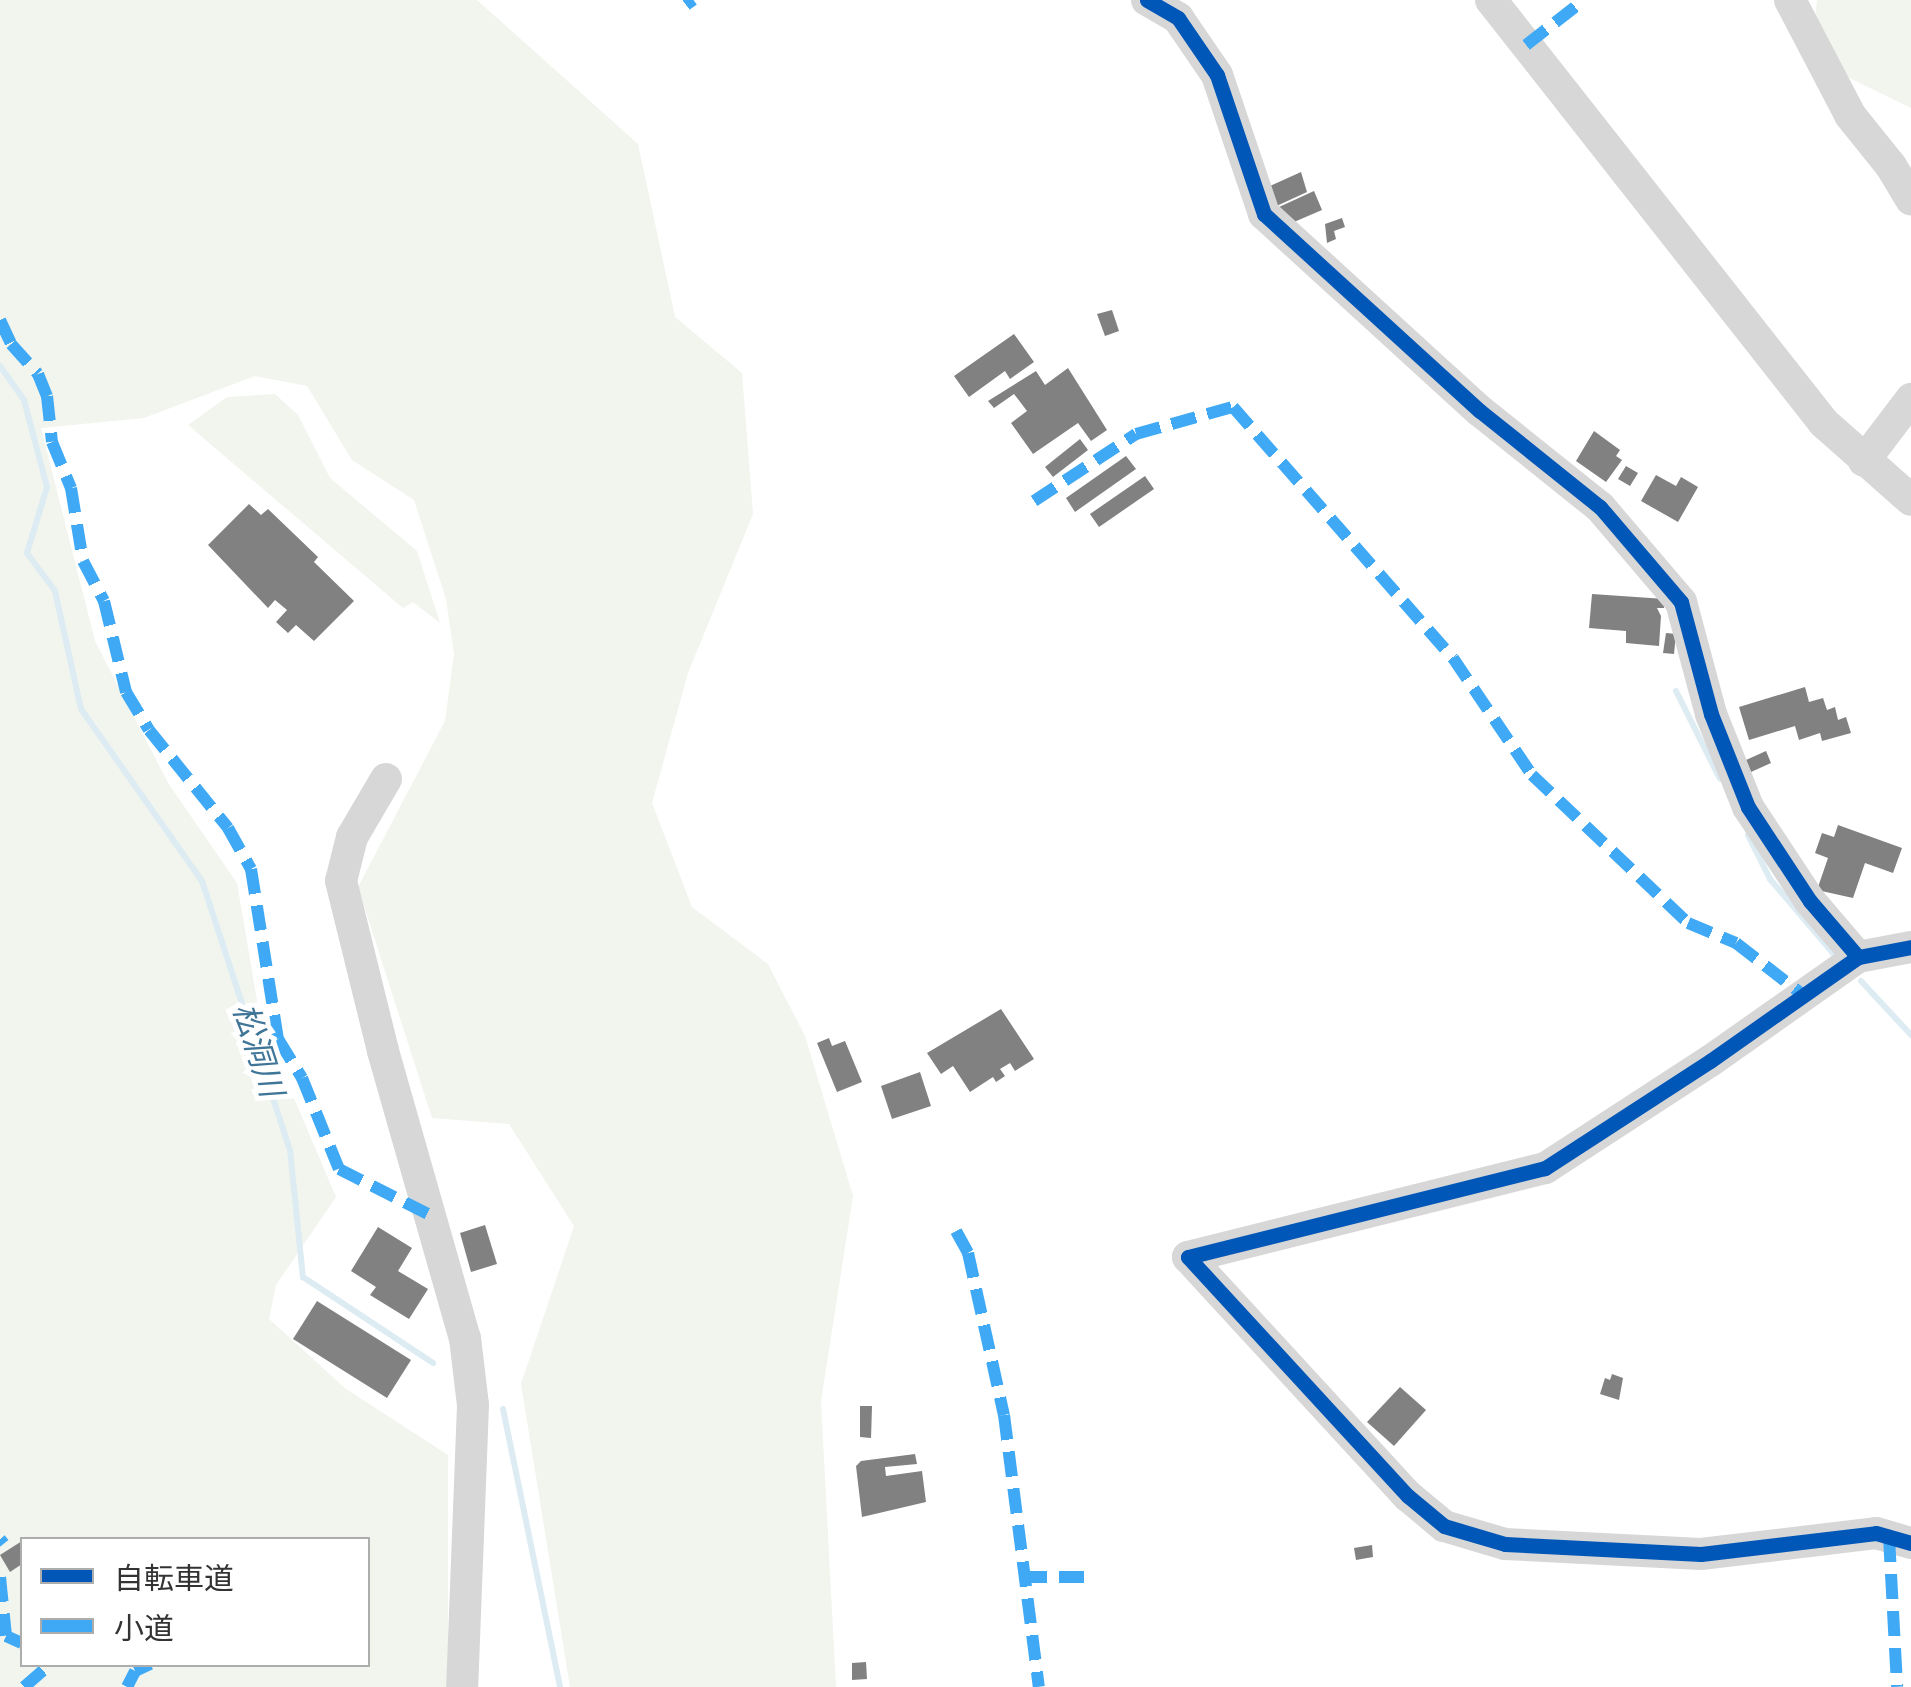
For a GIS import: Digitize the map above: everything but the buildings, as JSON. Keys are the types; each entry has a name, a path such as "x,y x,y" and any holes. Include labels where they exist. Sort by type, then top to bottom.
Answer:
{"street":[{"path":"1147,0 1178,18 1217,75 1264,214 1480,411 1600,507 1681,602 1711,714 1748,807 1810,900 1858,957"},
{"path":"1491,0 1824,423 1911,500"},
{"path":"1790,0 1850,115 1891,166 1911,200"},
{"path":"1864,461 1911,399"},
{"path":"386,779 352,837 342,882 383,1052 466,1338 473,1405 462,1687"},
{"path":"1911,947 1858,957 1710,1061 1545,1168 1188,1257 1408,1496 1444,1526 1524,1546 1700,1554 1876,1532 1911,1543"}],"shaded area":[{"path":"0,0 477,0 638,144 675,317 742,373 753,514 688,673 652,803 692,907 768,964 805,1036 853,1196 821,1401 836,1687 570,1687 521,1384 574,1226 509,1124 432,1118 358,887 445,721 454,654 446,599 414,500 352,460 307,386 255,376 144,418 41,428 95,641 168,783 237,883 260,1018 336,1197 276,1285 269,1319 346,1389 448,1455 448,1687 0,1687"},
{"path":"1817,0 1911,0 1911,108 1839,73 1814,27"},
{"path":"275,394 298,415 330,478 417,551 440,623 413,602 403,608 188,425 227,397"}],"waterway":[{"name":"松洞川","path":"0,366 24,400 47,487 27,553 55,591 81,709 202,881 290,1150 303,1277 433,1363"},
{"path":"1676,691 1720,779"},
{"path":"1748,835 1770,879 1837,958"},
{"path":"1861,981 1911,1035"},
{"name":"松洞川","path":"503,1409 560,1687"}],"marked path":[{"path":"686,5 693,0"},
{"path":"1526,45 1584,0"},
{"path":"0,320 11,344 38,374 47,396 52,442 71,488 83,561 104,601 126,692 149,730 228,828 251,869 278,1039 302,1078 339,1169 434,1217"},
{"path":"1034,501 1136,434 1233,407 1453,658 1532,775 1688,923 1736,943 1803,995"},
{"path":"956,1231 968,1253 1004,1415 1039,1687"},
{"path":"1889,1537 1897,1687"},
{"path":"0,1539 4,1544"},
{"path":"0,1577 6,1636 20,1642"},
{"path":"1022,1577 1093,1577"},
{"path":"24,1687 47,1667"},
{"path":"127,1687 135,1671 144,1667"}],"cycle path":[{"path":"1147,0 1178,18 1217,75 1264,214 1480,411 1600,507 1681,602 1711,714 1748,807 1810,901 1858,957"},
{"path":"1911,947 1858,957 1710,1061 1545,1168 1188,1257 1408,1496 1444,1526 1505,1544 1701,1554 1876,1533 1911,1543"}]}
